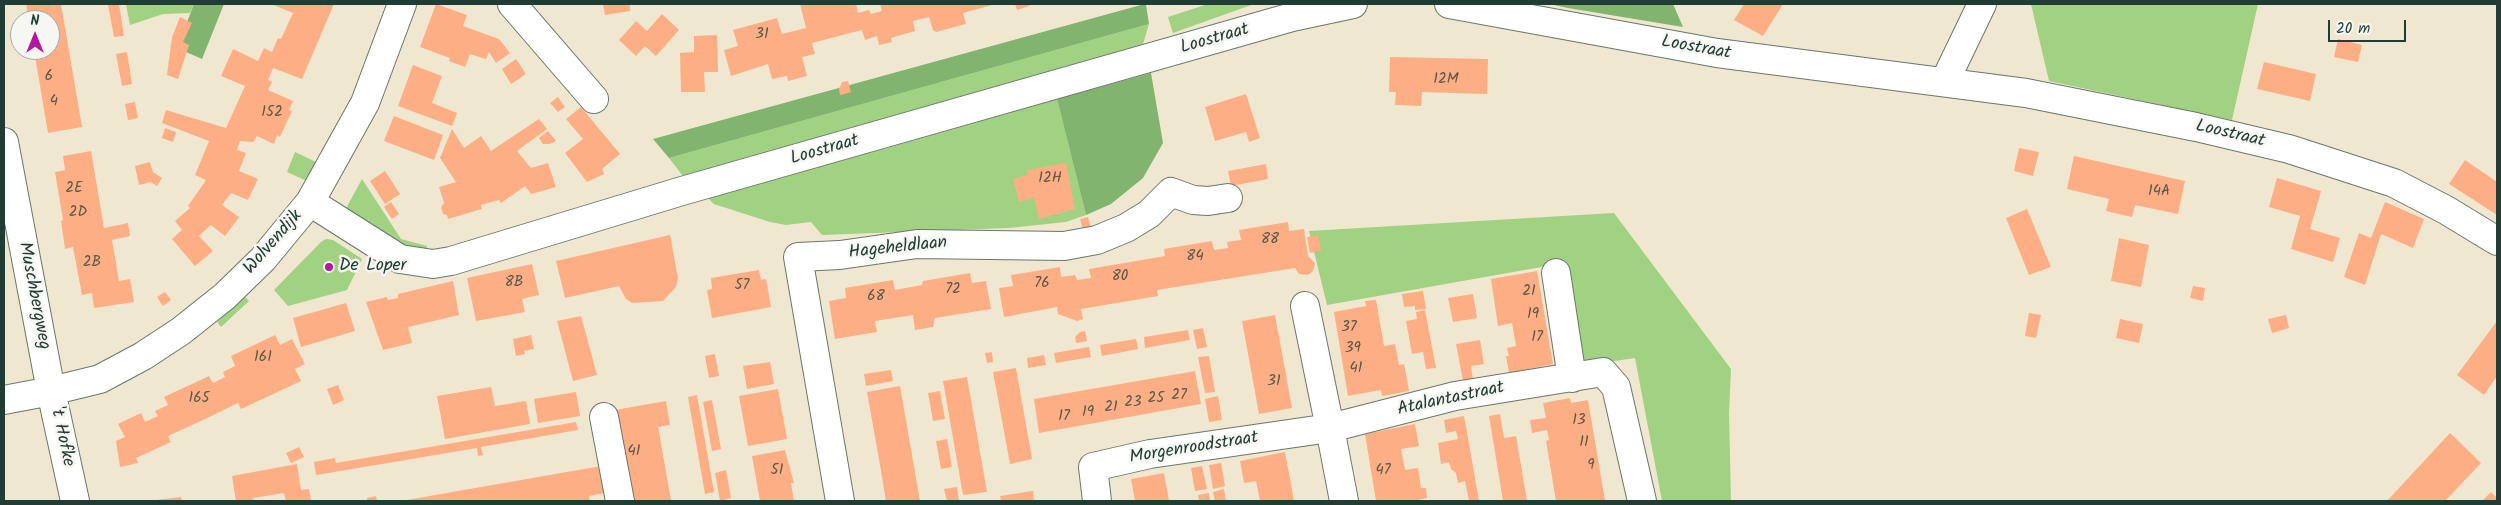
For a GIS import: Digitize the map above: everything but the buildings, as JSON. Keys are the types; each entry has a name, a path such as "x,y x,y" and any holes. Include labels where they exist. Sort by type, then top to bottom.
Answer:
{"street":[{"name":"Wolvendijk","path":"51,391 100,379 143,356 180,331 225,296 263,260 310,202 365,103 402,4"},
{"path":"512,4 594,99"},
{"name":"Loostraat","path":"310,202 400,259 433,264 451,261 682,191 1292,18 1353,4"},
{"name":"Loostraat","path":"1449,4 1717,53 1945,81 2108,108 2289,149 2394,183 2446,210 2497,241"},
{"path":"1945,81 1982,4"},
{"name":"Muschbergweg","path":"4,142 51,391"},
{"name":"Hageheldlaan","path":"840,501 798,257 840,255 917,244 1064,246 1097,240 1126,228 1149,214 1171,192 1193,200 1208,201 1228,198"},
{"path":"1556,273 1572,378"},
{"path":"1305,306 1344,501"},
{"name":"Atalantastraat","path":"1330,428 1455,396 1603,372 1616,387 1642,501"},
{"name":"'t Hofke","path":"4,400 51,391 75,501"},
{"path":"604,417 620,501"},
{"name":"Morgenroodstraat","path":"1096,501 1093,467 1150,454 1330,428"}],"green space":[{"path":"126,4 194,4 190,13 163,14 130,25"},
{"path":"194,4 224,4 202,59 177,48"},
{"path":"1208,4 1254,4 1173,33 1168,17"},
{"path":"1549,4 1673,4 1683,27 1568,8"},
{"path":"2031,4 2258,4 2232,120 2049,81"},
{"path":"1146,5 1149,24 669,158 653,139"},
{"path":"1149,24 1143,44 683,176 669,158"},
{"path":"1151,73 1163,143 1143,178 1111,204 1086,215 1057,99"},
{"path":"1057,99 1086,215 1066,222 1009,228 822,235 811,222 786,225 770,222 714,204 704,194 884,149"},
{"path":"295,152 316,162 307,181 287,172"},
{"path":"362,179 401,239 427,246 426,251 403,247 344,212"},
{"path":"1614,213 1731,369 1729,413 1731,501 1662,501 1635,358 1581,366 1564,263 1327,305 1309,231"},
{"path":"326,239 333,240 362,259 347,290 288,306 274,290"},
{"path":"245,297 249,301 221,327 217,322"}],"place":[{"name":"De Loper","path":"329,267"}]}
